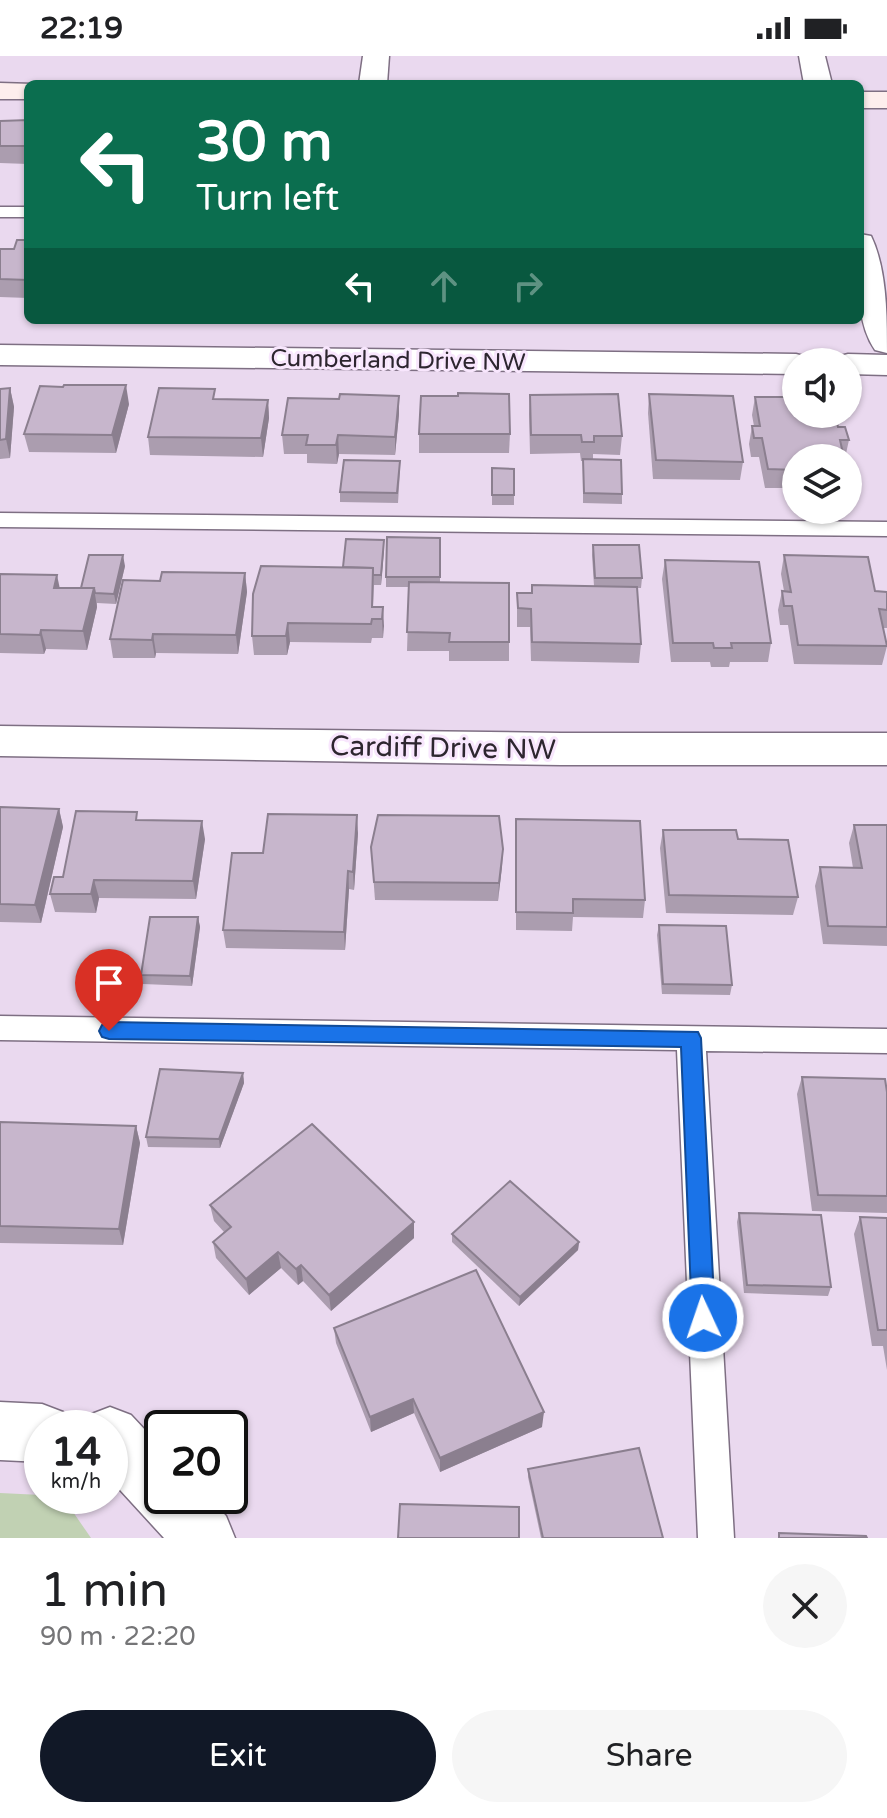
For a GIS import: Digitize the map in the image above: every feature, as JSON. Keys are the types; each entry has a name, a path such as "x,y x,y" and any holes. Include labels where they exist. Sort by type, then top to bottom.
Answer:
{"street":[{"path":"373,80 376,56"},
{"path":"812,56 817,80"},
{"path":"0,91 24,91"},
{"path":"864,100 887,100"},
{"path":"864,258 887,343"},
{"name":"Cumberland Drive NW","path":"0,355 782,364"},
{"path":"862,364 887,365"},
{"name":"Cardiff Drive NW","path":"0,741 561,749 887,749"},
{"path":"0,1431 24,1432"},
{"path":"128,1455 144,1472"},
{"path":"183,1514 204,1538"}],"lane":[{"path":"0,212 24,212"},
{"path":"0,520 887,529"},
{"path":"0,1028 887,1041"},
{"path":"691,1038 716,1538"}],"green space":[{"path":"0,1493 24,1494 24,1514 74,1514 91,1538 0,1538"}],"building":[{"path":"24,120 24,146 0,146 0,121"},
{"path":"17,240 24,240 24,280 0,279 0,249 14,249"},
{"path":"126,385 112,435 24,434 40,386"},
{"path":"10,388 6,439 0,440 0,389"},
{"path":"159,388 215,389 213,399 268,400 261,438 148,437"},
{"path":"458,393 509,394 510,434 419,434 421,396 458,396"},
{"path":"340,394 399,396 395,437 338,435 336,445 306,445 308,435 282,435 288,398 339,399"},
{"path":"618,394 622,436 594,436 594,442 582,442 581,435 531,435 530,395"},
{"path":"649,394 733,396 743,462 656,460"},
{"path":"755,397 782,397 782,428 845,428 849,440 840,440 841,444 782,444 782,470 768,469 762,438 754,438 752,426 760,426"},
{"path":"583,459 621,460 622,494 584,493"},
{"path":"344,460 400,461 397,493 340,492"},
{"path":"492,468 514,469 514,495 492,495"},
{"path":"387,537 440,538 440,577 386,577"},
{"path":"346,539 384,540 381,575 373,575 373,568 343,567"},
{"path":"593,545 639,545 642,578 595,578"},
{"path":"89,555 123,555 114,594 95,593 94,588 81,588"},
{"path":"784,555 868,557 875,591 887,592 887,610 879,609 887,646 798,645 792,606 784,606 782,591 791,592"},
{"path":"665,560 759,562 771,643 731,643 732,648 714,648 713,643 673,643"},
{"path":"261,566 373,568 372,607 383,607 382,619 372,619 371,624 288,623 286,636 252,636 253,594"},
{"path":"162,572 245,573 236,635 153,634 152,640 110,639 123,580 160,581"},
{"path":"0,574 57,575 54,588 94,588 83,631 41,630 40,635 0,634"},
{"path":"409,582 509,583 509,642 449,642 450,633 407,632"},
{"path":"532,585 637,587 641,644 532,642 531,609 518,608 517,593 532,593"},
{"path":"0,807 59,809 35,905 0,904"},
{"path":"76,811 137,812 136,820 202,821 193,881 94,880 91,894 50,894 54,877 63,877"},
{"path":"268,814 357,815 353,872 348,871 344,932 223,930 232,853 263,853"},
{"path":"378,815 499,816 503,849 499,883 374,882 371,847"},
{"path":"516,819 640,821 645,900 573,899 573,913 516,912"},
{"path":"854,825 887,825 887,927 828,926 820,867 862,868"},
{"path":"663,830 736,830 738,839 788,840 798,897 669,895"},
{"path":"150,917 198,917 190,976 141,975"},
{"path":"659,925 726,926 732,985 663,984"},
{"path":"160,1069 243,1073 219,1139 146,1137"},
{"path":"802,1077 885,1079 887,1196 818,1195"},
{"path":"0,1122 136,1126 119,1229 0,1226"},
{"path":"312,1124 414,1222 329,1295 301,1265 296,1269 278,1252 246,1279 213,1242 231,1227 210,1205"},
{"path":"510,1181 579,1242 520,1297 452,1234"},
{"path":"739,1213 821,1215 831,1287 747,1285"},
{"path":"860,1217 887,1218 887,1330 878,1330"},
{"path":"476,1270 544,1412 440,1458 413,1399 370,1417 334,1328"},
{"path":"639,1448 663,1538 543,1538 528,1469"},
{"path":"400,1504 519,1507 519,1538 398,1538"},
{"path":"779,1533 866,1536 867,1538 779,1538"}],"route":[{"path":"109,1031 691,1038 703,1318"}]}
